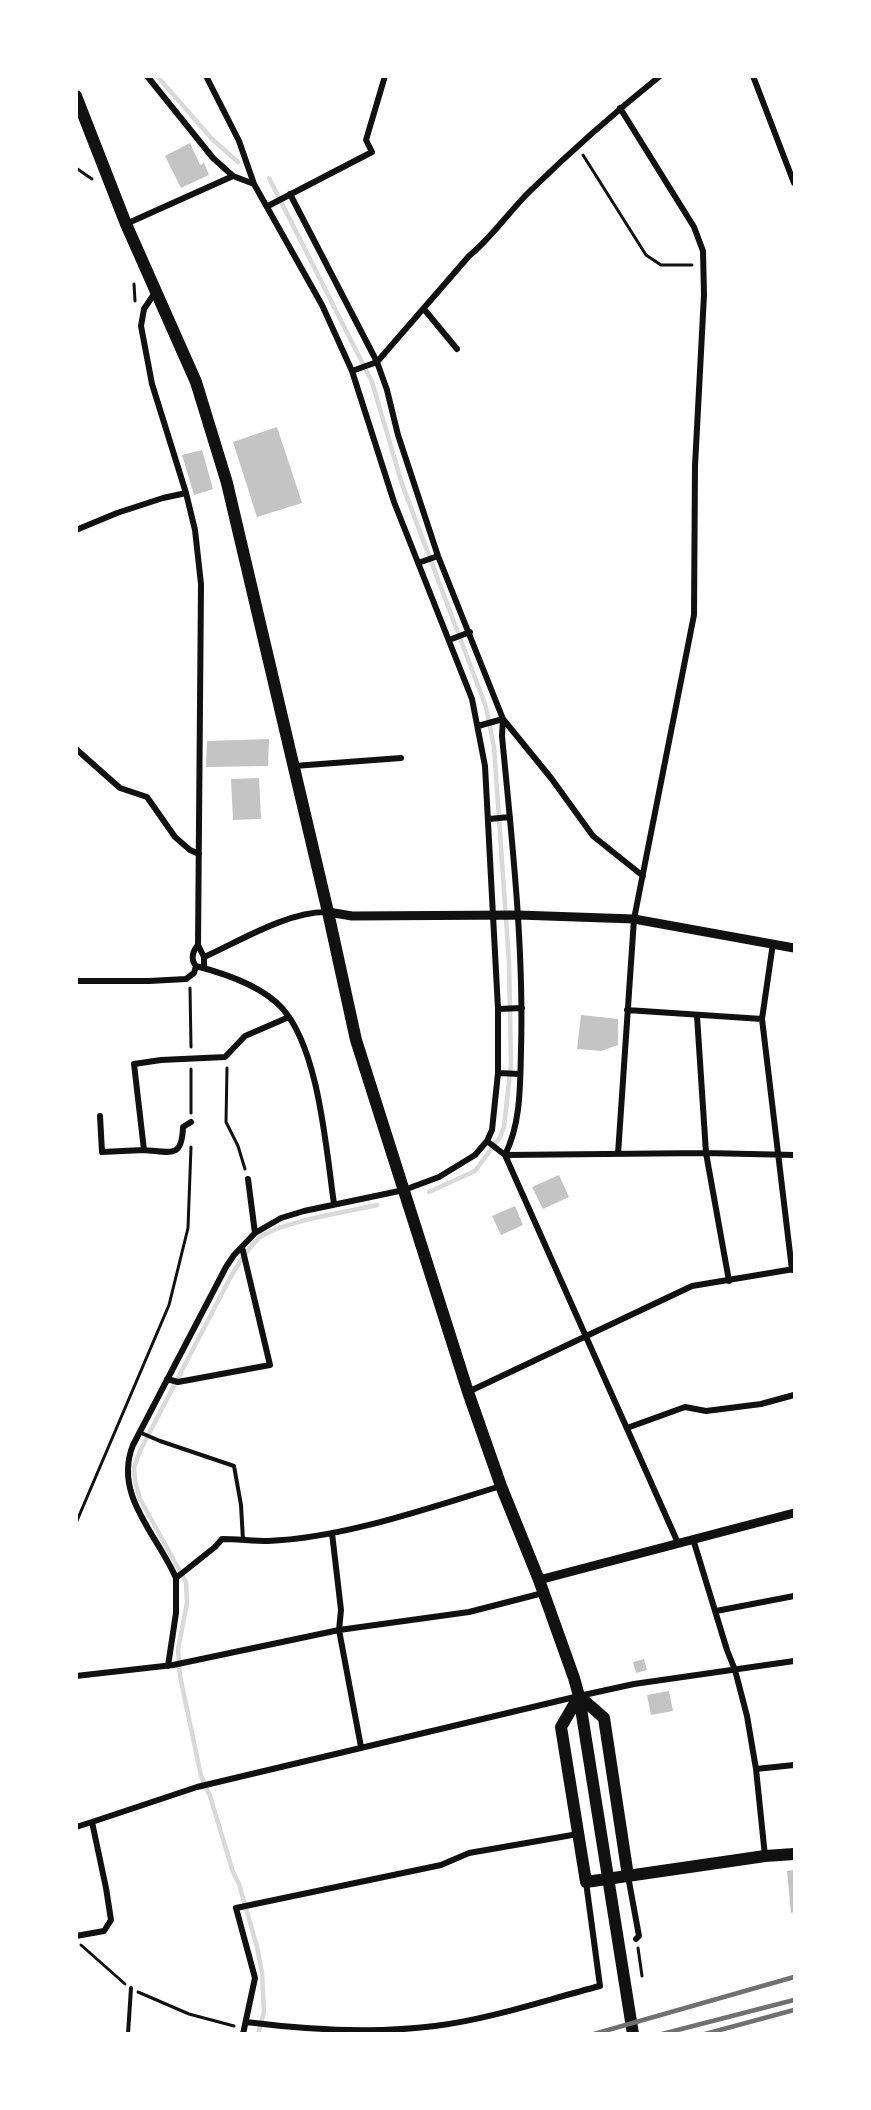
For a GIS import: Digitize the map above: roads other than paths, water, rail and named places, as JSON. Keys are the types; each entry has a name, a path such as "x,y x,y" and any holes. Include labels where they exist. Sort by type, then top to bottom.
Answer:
{"main road":[{"path":"76,96 126,224 196,382 226,483 328,912 356,1040 468,1392 501,1486 539,1580 579,1696 633,2034"},
{"path":"579,1696 561,1727 586,1882 765,1856 795,1854"},
{"path":"579,1696 604,1718 628,1876"}],"street":[{"path":"147,76 213,158 233,176 254,184"},
{"path":"170,1665 176,1613 177,1577 131,1495 127,1466 129,1455 172,1380 226,1267 255,1233 281,1218 334,1204 404,1190 439,1177 475,1155 488,1142 492,1130 500,1073 500,1009 491,818 481,725 452,639 394,502 355,371 271,204 254,184 239,141 206,76"},
{"path":"271,204 372,152 366,140 386,76"},
{"path":"355,371 375,363 521,200 577,146 660,76"},
{"path":"753,76 795,183"},
{"path":"618,1154 634,919 694,615 696,466 703,341 703,251 693,227 620,108"},
{"path":"126,224 233,176"},
{"path":"288,195 387,390 398,435 436,557 503,719 551,778 593,836 643,876"},
{"path":"157,290 144,309 141,326 152,384 186,493 195,530 201,584 198,945 204,957 204,968"},
{"path":"424,309 457,349"},
{"path":"76,530 117,513 186,493"},
{"path":"421,562 436,557"},
{"path":"452,639 467,633"},
{"path":"481,725 503,719"},
{"path":"502,1152 513,1139 519,1008 502,736 503,719"},
{"path":"76,749 120,788 147,797 175,837 190,850 199,854"},
{"path":"293,766 401,758"},
{"path":"491,818 507,817"},
{"path":"204,957 278,923 317,912 352,916 634,919 795,948"},
{"path":"468,1392 692,1286 794,1269 777,1156 762,1019 773,944"},
{"path":"198,945 193,951 192,960 196,966 222,973 268,996 289,1017 300,1036 313,1077 334,1204"},
{"path":"76,981 149,981 190,978 196,966"},
{"path":"500,1009 519,1008"},
{"path":"627,1010 762,1019"},
{"path":"697,1016 706,1153 729,1281"},
{"path":"144,1150 134,1064 161,1060 225,1057 245,1036 289,1017"},
{"path":"500,1073 517,1074"},
{"path":"100,1116 102,1152 144,1150 172,1152 183,1143 183,1127 191,1122"},
{"path":"488,1142 502,1152 678,1543"},
{"path":"502,1152 795,1155"},
{"path":"248,1179 255,1233"},
{"path":"172,1380 270,1365 242,1247"},
{"path":"627,1428 685,1407 706,1411 761,1404 795,1395"},
{"path":"177,1577 222,1539 268,1540 332,1533 501,1486"},
{"path":"539,1580 795,1513"},
{"path":"332,1533 340,1610 339,1630 361,1747"},
{"path":"693,1539 735,1670 747,1716 756,1770 765,1856"},
{"path":"76,1676 185,1663 339,1630 469,1612 543,1593"},
{"path":"716,1611 795,1596"},
{"path":"76,1827 197,1787 579,1696 634,1684 795,1660"},
{"path":"756,1770 795,1765"},
{"path":"76,1938 104,1931 111,1920 92,1822"},
{"path":"578,1834 469,1852 441,1865 236,1908 255,1978 246,2026 274,2025 342,2030 435,2026 477,2019 600,1986 586,1882"},
{"path":"628,1876 639,1936 636,1939"}],"lane":[{"path":"141,1433 234,1466 241,1505 243,1540"},
{"path":"128,2034 130,1988"}],"waterway":[{"path":"157,76 212,139 238,162"},
{"path":"269,178 372,382 402,484 486,707 494,747 509,962 511,1064 504,1127 500,1137 475,1171 429,1192"},
{"path":"258,2034 264,2012 262,1973 257,1947 239,1884 233,1872 210,1796 201,1776 180,1676 178,1649 187,1603 186,1582 140,1499 134,1467 141,1449 229,1280 255,1242 269,1232 283,1227 377,1205"}],"railway":[{"path":"594,2034 794,1977"},
{"path":"662,2034 794,2000"},
{"path":"705,2034 794,2010"}]}
